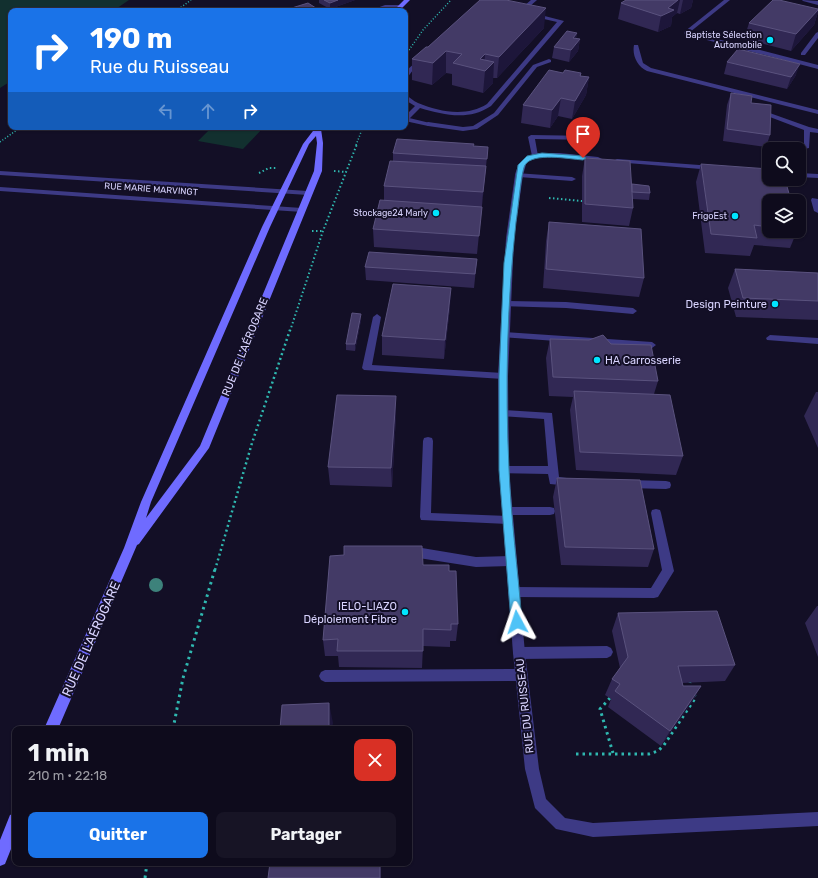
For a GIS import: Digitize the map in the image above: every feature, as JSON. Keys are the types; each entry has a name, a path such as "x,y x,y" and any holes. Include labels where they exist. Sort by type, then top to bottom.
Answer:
{"main road":[{"path":"399,8 407,0"},
{"name":"RUE DE L'AÉROGARE","path":"53,726 130,548 146,502 282,191 306,144 317,130"},
{"name":"RUE DE L'AÉROGARE","path":"130,548 204,448 302,210 319,164 319,130"},
{"path":"0,859 8,828"}],"street":[{"path":"519,13 534,0"},
{"path":"727,0 686,33 818,67"},
{"path":"806,0 818,3"},
{"path":"408,101 419,106 443,112 463,114 480,111 489,105 561,21 512,12"},
{"path":"803,54 815,42 818,34"},
{"path":"636,46 639,64 644,69 818,112"},
{"path":"408,73 411,69 430,56"},
{"path":"408,119 463,129 475,128 496,114 534,66 548,61"},
{"path":"408,117 419,106"},
{"path":"759,111 807,129 818,131"},
{"path":"806,148 807,129"},
{"path":"594,138 531,137 535,156 722,169"},
{"name":"RUE DU RUISSEAU","path":"535,156 525,161 519,175 510,238 503,376 504,470 511,561 519,653 532,769 540,803 562,824 593,830 818,819"},
{"path":"0,174 308,193"},
{"path":"519,175 572,179"},
{"path":"806,175 818,176"},
{"name":"RUE MARIE MARVINGT","path":"0,189 302,210"},
{"path":"815,200 818,211"},
{"path":"506,304 566,305 633,311"},
{"path":"377,317 367,368 503,376"},
{"path":"505,335 652,345"},
{"path":"770,338 818,341"},
{"path":"504,414 549,416 554,481 584,482"},
{"path":"428,441 425,518 508,515 550,511"},
{"path":"504,470 553,470"},
{"path":"621,484 666,485"},
{"path":"514,592 654,593 668,571 656,513"},
{"path":"400,554 422,553 476,562 511,561"},
{"path":"519,653 607,652"},
{"path":"325,676 522,675"}],"path":[{"path":"180,8 190,0"},
{"path":"408,51 423,30 451,0"},
{"path":"0,142 17,130"},
{"path":"174,726 183,678 252,443 323,231 362,130"},
{"path":"549,198 582,201"},
{"path":"576,754 649,754 658,751 664,745 696,698 688,689 690,682"},
{"path":"610,698 600,709 613,753"},
{"path":"145,878 147,866"}],"green space":[{"path":"0,0 129,0 117,8 8,8 8,83 0,88"},
{"path":"209,130 261,130 243,149 198,141"}],"building":[{"path":"324,0 338,0 330,3"},
{"path":"480,0 506,0 546,8 499,57 485,54 480,59 494,62 485,71 453,63 462,54 446,51 433,63 412,59 428,47"},
{"path":"626,0 678,0 668,8 674,10 661,16 621,3"},
{"path":"773,0 779,0 818,10 796,34 749,23"},
{"path":"308,3 316,8 292,8"},
{"path":"567,31 577,33 573,38 580,39 571,50 554,47"},
{"path":"738,49 800,64 791,77 727,62"},
{"path":"549,70 563,73 565,70 581,73 580,76 589,77 575,101 561,98 552,110 523,105"},
{"path":"731,93 752,96 751,103 771,105 770,135 727,129"},
{"path":"397,139 474,144 473,146 488,147 487,159 393,153"},
{"path":"585,158 630,161 633,208 585,204"},
{"path":"390,161 486,166 483,192 384,186"},
{"path":"701,164 762,168 762,186 787,186 789,194 762,194 762,226 754,225 757,238 711,234"},
{"path":"632,184 649,186 650,193 632,192"},
{"path":"380,200 482,207 479,236 373,229"},
{"path":"549,222 641,229 644,278 546,269"},
{"path":"369,252 477,259 475,274 365,267"},
{"path":"735,269 818,273 818,301 743,298"},
{"path":"393,284 451,288 445,340 382,336"},
{"path":"352,313 361,314 355,344 346,344"},
{"path":"603,335 611,344 651,345 658,381 553,377 550,339 589,340"},
{"path":"574,391 670,395 683,456 580,452"},
{"path":"337,395 396,396 391,468 328,467"},
{"path":"557,478 640,480 654,549 565,547"},
{"path":"344,546 422,546 423,565 449,565 449,571 456,571 458,624 451,624 451,630 423,629 423,651 337,651 338,639 323,640 330,556 344,555"},
{"path":"717,611 735,665 678,666 683,686 701,686 670,731 615,691 620,684 612,679 628,657 618,613"},
{"path":"329,703 329,726 280,726 282,705"},
{"path":"270,866 380,866 380,878 268,878"}],"place":[{"name":"Baptiste Sélection Automobile","path":"770,40"},
{"name":"Stockage24 Marly","path":"436,213"},
{"name":"FrigoEst","path":"735,216"},
{"name":"Design Peinture","path":"775,304"},
{"name":"HA Carrosserie","path":"597,360"},
{"name":"IELO-LIAZO Déploiement Fibre","path":"405,612"}],"route":[{"path":"517,622 504,470 503,376 508,263 516,193 522,165 530,158 542,155 583,158"}]}
